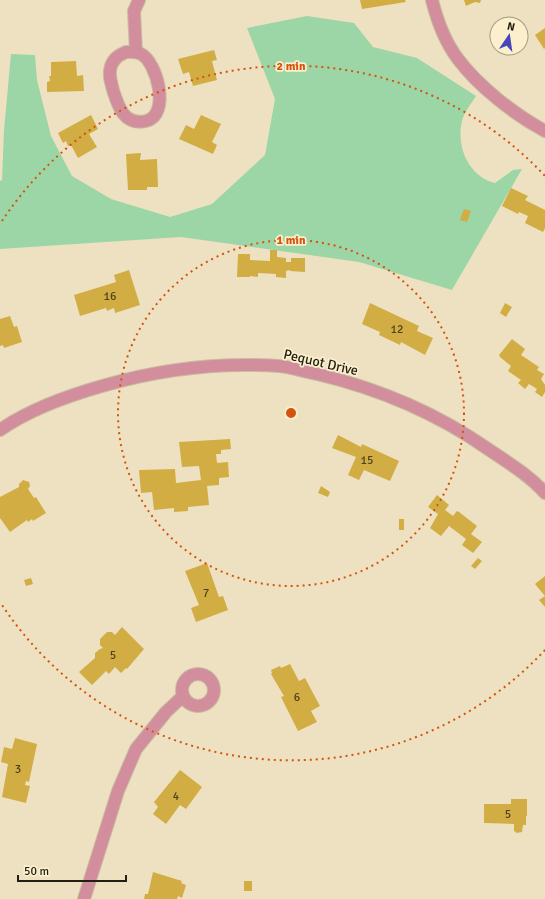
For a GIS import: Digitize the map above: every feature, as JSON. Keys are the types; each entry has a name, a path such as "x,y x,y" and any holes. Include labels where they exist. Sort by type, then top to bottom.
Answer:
{"street":[{"path":"136,52 134,11 139,0"},
{"path":"432,0 437,19 457,59 488,90 525,120 545,131"},
{"path":"126,52 136,52 142,54 151,63 161,102 159,110 153,117 137,122 130,120 122,113 110,78 111,64 119,55 126,52"},
{"name":"Pequot Drive","path":"0,430 16,419 79,393 137,376 202,366 280,366 340,380 400,399 465,433 535,481 545,493"},
{"path":"84,899 118,791 136,749 166,712 183,696"}],"green space":[{"path":"307,16 354,23 373,47 417,58 476,96 464,114 461,131 463,150 471,167 478,174 495,183 513,170 522,169 452,290 359,262 181,237 0,249 0,181 2,180 4,130 11,54 35,55 37,80 51,136 72,176 111,199 170,217 212,204 265,155 275,99 247,28"}],"building":[{"path":"360,0 405,0 406,2 362,9"},
{"path":"464,0 481,0 480,3 475,2 466,6"},
{"path":"545,28 545,48 544,49 535,35"},
{"path":"214,50 217,60 212,61 217,80 193,86 189,72 183,74 178,59"},
{"path":"76,61 77,76 83,75 84,91 47,92 47,82 50,81 49,76 51,76 51,62"},
{"path":"91,115 98,129 89,134 97,147 78,158 71,145 68,146 66,141 63,143 58,133"},
{"path":"201,115 221,124 212,142 217,145 213,154 179,139 186,125 194,129"},
{"path":"141,153 140,160 157,159 158,187 147,187 147,190 128,190 126,154"},
{"path":"511,188 528,196 525,200 545,210 545,228 543,232 525,223 528,216 519,212 518,214 502,206"},
{"path":"464,209 471,211 467,222 460,220"},
{"path":"270,250 277,250 277,257 286,258 286,262 291,262 291,258 305,258 305,272 290,270 286,271 286,278 276,277 276,274 258,273 258,277 237,277 238,254 250,254 250,260 270,261"},
{"path":"129,270 140,305 115,313 114,308 107,311 106,308 80,316 74,295 116,282 114,275"},
{"path":"370,303 419,326 417,331 433,338 425,355 401,342 400,345 379,335 380,332 362,324"},
{"path":"505,303 512,307 506,317 500,313"},
{"path":"10,316 14,327 17,326 22,342 4,348 3,345 0,346 0,319"},
{"path":"512,339 525,349 521,355 539,367 537,370 544,374 541,379 545,385 545,392 542,397 535,392 537,389 529,384 525,389 518,383 521,380 508,371 511,366 500,357 499,355"},
{"path":"338,435 361,447 362,444 399,461 390,481 364,470 359,480 348,475 356,457 332,448"},
{"path":"230,439 231,449 221,450 221,454 216,454 217,463 228,462 229,477 219,478 219,485 207,486 209,505 188,507 188,511 174,512 174,508 154,510 152,492 141,493 139,470 175,469 176,483 201,480 199,466 182,467 179,442"},
{"path":"23,480 29,482 30,486 28,489 34,498 36,497 46,513 33,521 32,519 28,522 27,520 10,532 0,518 0,497 19,487 19,484"},
{"path":"321,486 330,492 328,497 318,493"},
{"path":"437,495 449,505 445,510 453,516 457,511 459,512 477,526 471,534 482,542 473,553 462,545 466,539 449,526 441,536 430,528 438,514 428,507"},
{"path":"399,519 404,519 404,530 399,530"},
{"path":"478,558 482,561 475,569 471,566"},
{"path":"207,563 219,597 223,596 228,610 196,622 191,608 199,605 185,571"},
{"path":"545,576 545,596 535,584"},
{"path":"31,578 33,584 26,586 24,580"},
{"path":"545,596 545,607 539,600"},
{"path":"122,627 144,649 127,669 126,668 121,673 115,667 109,674 106,671 92,685 79,672 95,658 95,653 103,648 100,645 100,639 107,632 112,632 115,635"},
{"path":"290,664 299,681 305,678 320,706 311,711 317,722 298,731 281,697 284,696 271,674 271,670"},
{"path":"15,738 37,744 29,782 26,781 25,785 30,786 26,803 2,797 8,764 1,762 4,747 12,749"},
{"path":"180,770 202,787 186,809 180,805 166,824 153,814 158,807 154,802"},
{"path":"511,799 527,799 526,825 523,825 522,832 517,833 514,831 514,824 484,823 484,804 511,804"},
{"path":"153,872 182,881 181,883 186,885 182,898 178,896 177,899 144,899 145,894 148,894"},
{"path":"244,881 252,881 252,891 244,891"}]}
